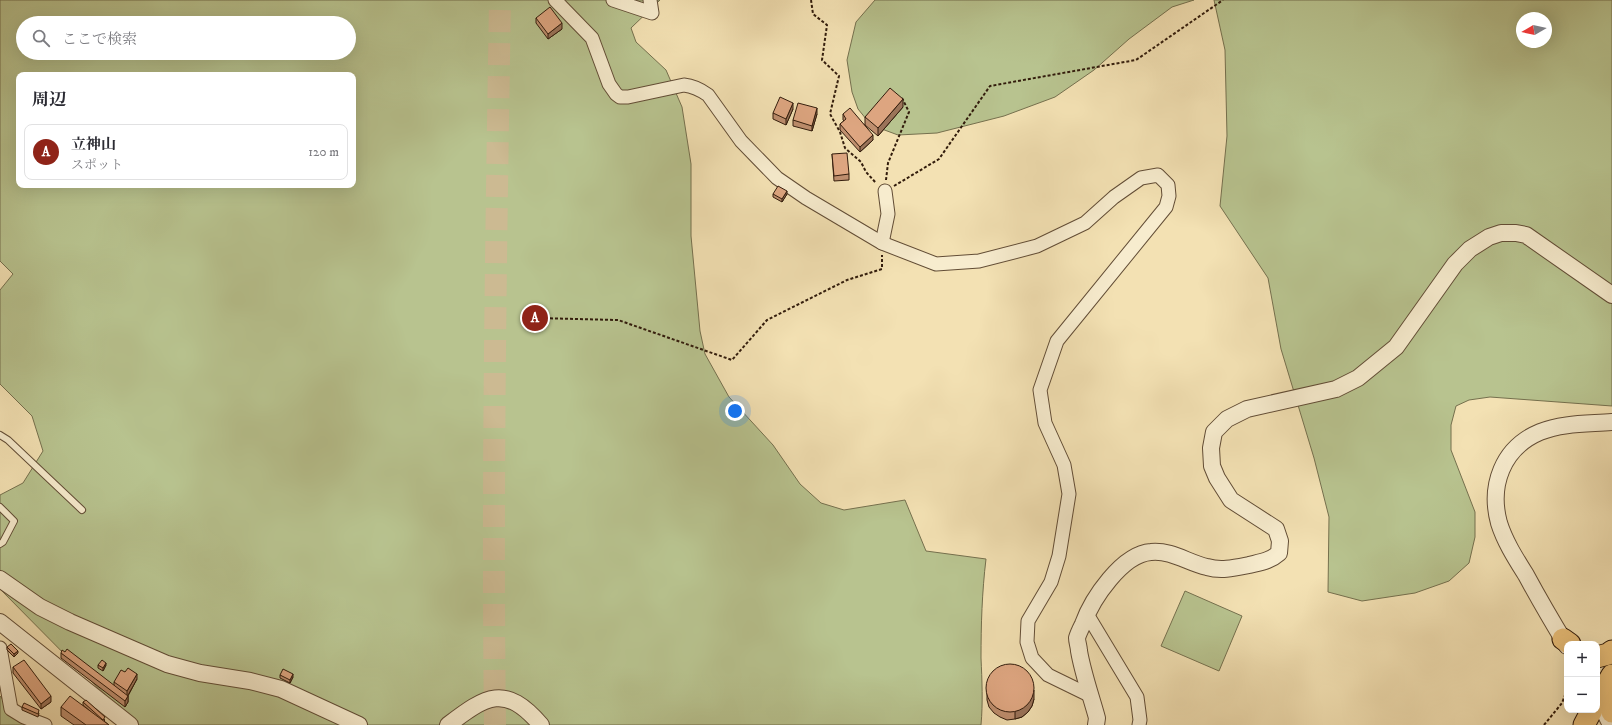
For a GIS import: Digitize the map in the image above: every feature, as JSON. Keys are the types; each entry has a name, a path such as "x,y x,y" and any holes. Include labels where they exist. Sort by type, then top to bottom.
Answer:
{"main road":[{"path":"1600,656 1612,651"},
{"path":"1600,703 1612,675"},
{"path":"1577,725 1590,713"},
{"path":"1584,725 1593,713"}],"street":[{"path":"555,0 592,38 609,84 620,97 628,97 684,85 691,86 702,91 708,95 741,141 777,178 806,198 882,243 936,264 979,261 1037,246 1085,223 1114,197 1141,178 1158,175 1168,185 1166,207 1057,341 1040,390 1045,423 1064,465 1069,494 1059,556 1051,582 1028,620 1027,642 1032,658 1048,675 1091,696"},
{"path":"613,0 652,13 650,0"},
{"path":"882,243 888,214 885,191"},
{"path":"1096,725 1097,718 1081,664 1077,638 1087,614 1099,592 1123,565 1151,552 1174,554 1205,567 1220,570 1263,562 1272,559 1279,553 1280,541 1276,530 1231,500 1217,478 1212,466 1210,448 1214,432 1227,419 1247,408 1336,389 1358,378 1396,347 1455,264 1470,249 1489,237 1501,233 1526,235 1612,295"},
{"path":"1566,641 1510,548 1500,524 1496,505 1496,486 1503,466 1511,452 1527,438 1557,427 1612,422"},
{"path":"0,579 40,607 70,622 167,664 200,673 250,681 281,689 359,725"},
{"path":"1087,614 1137,697 1140,720 1139,725"},
{"path":"0,622 130,725"},
{"path":"0,648 11,709 24,717 45,725"},
{"path":"448,725 474,706 497,697 522,706 530,712 541,725"},
{"path":"1600,707 1611,725"}],"lane":[{"path":"0,436 8,440 82,510"},
{"path":"0,507 14,521 3,542 0,544"}],"path":[{"path":"811,0 813,14 827,25 822,60 839,76 830,114 840,132 845,148 861,162 866,172 885,191"},
{"path":"885,191 939,159 990,86 1136,60 1223,0"},
{"path":"885,191 888,163 909,112 902,98"},
{"path":"535,318 618,320 732,360 767,320 847,280 882,269 882,243"},
{"path":"1544,725 1562,703 1564,698"}],"green space":[{"path":"0,0 660,0 631,28 636,42 666,70 682,107 691,164 691,236 700,331 705,354 729,397 773,445 800,484 821,503 844,510 905,500 926,551 986,559 982,621 981,725 137,725 0,589 0,495 23,483 43,451 32,416 0,384 0,290 13,274 0,261"},
{"path":"875,0 1194,0 1172,7 1129,39 1094,70 1055,97 1004,116 937,133 898,135 871,125 858,109 852,92 847,60 856,22"},
{"path":"1214,0 1612,0 1612,406 1490,397 1469,400 1456,406 1451,425 1451,450 1475,512 1475,537 1469,563 1449,581 1415,593 1362,601 1328,592 1329,517 1314,458 1281,349 1268,278 1220,206 1227,136 1225,50"},
{"path":"1185,591 1242,616 1219,671 1161,646"},
{"path":"0,696 24,725 0,725"}],"building":[{"path":"550,7 562,23 548,34 536,18"},
{"path":"890,88 903,99 878,128 865,117"},
{"path":"780,97 793,103 786,119 773,113"},
{"path":"798,103 817,108 812,126 793,120"},
{"path":"850,108 873,135 860,147 840,124 846,119 843,114"},
{"path":"847,153 849,174 834,176 832,154"},
{"path":"778,186 787,191 782,199 773,194"},
{"path":"11,644 18,651 14,654 7,647"},
{"path":"67,649 128,696 125,701 61,653 62,650 65,652"},
{"path":"24,660 51,696 41,704 13,667"},
{"path":"102,660 106,663 103,668 98,665"},
{"path":"1010,664 1019,666 1027,671 1032,679 1034,688 1032,697 1027,705 1019,710 1010,712 1001,710 993,705 988,697 986,688 988,679 993,671 1001,666"},
{"path":"128,668 137,674 127,691 114,682 121,670 125,672"},
{"path":"283,669 293,674 290,680 280,675"},
{"path":"70,696 109,725 86,725 61,707"},
{"path":"86,700 105,717 103,720 83,702"},
{"path":"24,703 39,710 38,714 22,707"}],"tunnel":[{"path":"495,725 494,453 500,0"}],"place":[{"name":"立神山","path":"535,318"}]}
